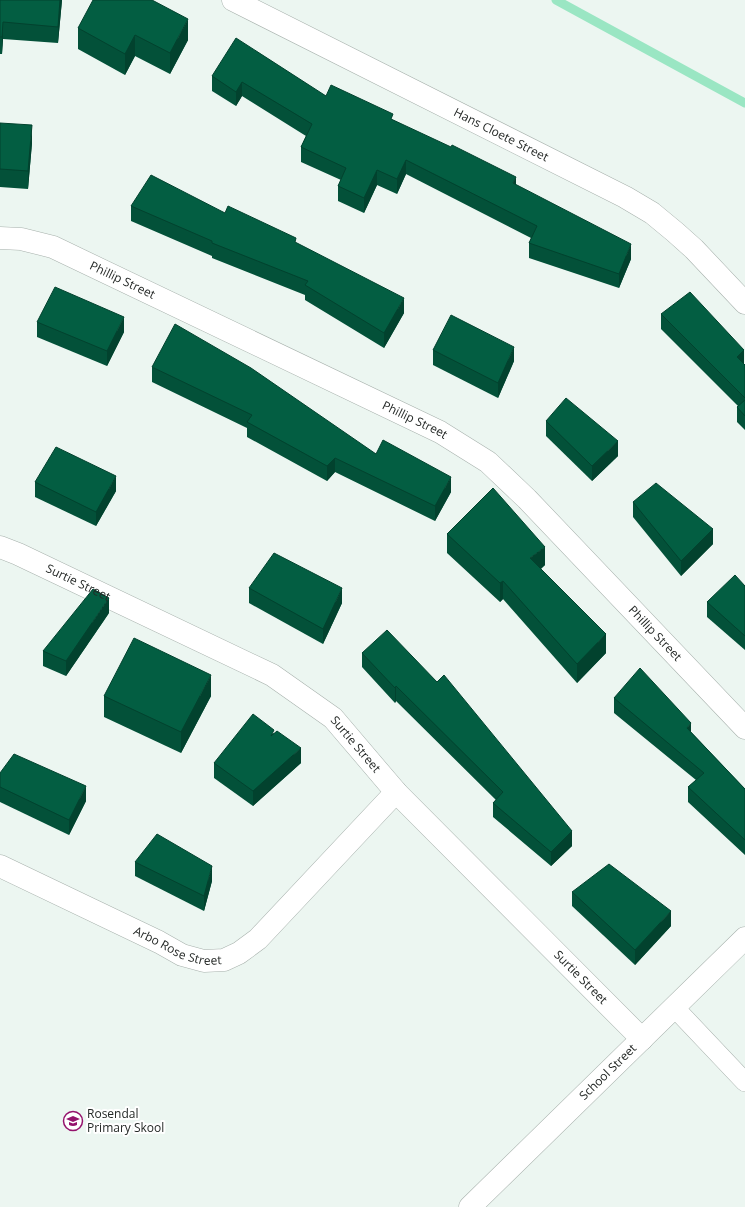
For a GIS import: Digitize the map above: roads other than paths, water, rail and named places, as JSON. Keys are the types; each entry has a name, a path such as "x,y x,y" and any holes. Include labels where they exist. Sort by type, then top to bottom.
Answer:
{"street":[{"name":"Hans Cloete Street","path":"233,0 625,197 652,213 694,249 745,303"},
{"name":"Phillip Street","path":"0,238 21,239 53,247 440,432 488,462 527,500 745,728"},
{"name":"Surtie Street","path":"0,547 18,554 272,675 333,718 396,792 642,1039"},
{"name":"Arbo Rose Street","path":"0,866 159,942 182,955 204,961 224,960 239,953 258,939 396,792"},
{"name":"School Street","path":"470,1207 745,938"}],"lane":[{"path":"674,1007 745,1082"}],"waterway":[{"path":"556,0 745,103"}],"place":[{"name":"Rosendal Primary Skool","path":"73,1121"}]}
